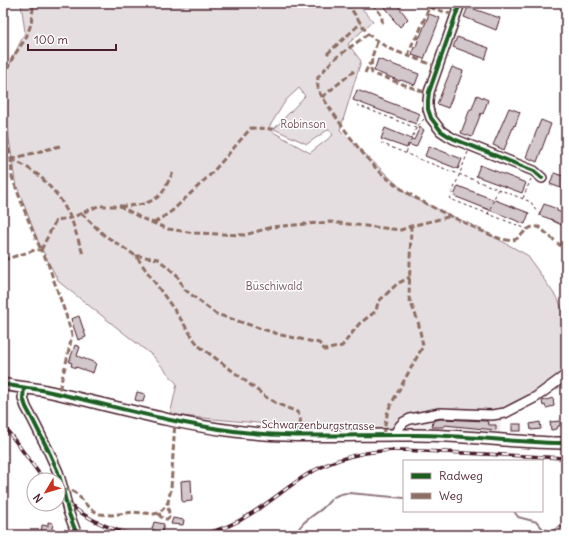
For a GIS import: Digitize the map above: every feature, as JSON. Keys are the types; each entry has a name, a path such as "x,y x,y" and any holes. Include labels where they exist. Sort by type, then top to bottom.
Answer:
{"main road":[{"name":"Schwarzenburgstrasse","path":"3,384 41,390 189,423 234,431 297,436 395,434 434,435 528,442 566,443"}],"street":[{"path":"460,3 428,92 428,109 431,118 441,130 454,139 534,171 542,178"},
{"path":"395,434 404,422 440,413 492,415 506,413 536,397 566,375"},
{"path":"24,388 23,398 26,407 58,472 68,511 77,535"}],"path":[{"path":"357,105 416,128"},
{"path":"406,154 416,128 422,120 426,118"},
{"path":"381,143 531,202 536,211"},
{"path":"470,146 450,199 527,229 530,228"},
{"path":"523,199 534,171"},
{"path":"488,214 498,189"}],"shaded area":[{"path":"502,411 500,434 433,429 401,429 411,422 440,414"},
{"path":"3,422 41,472 35,472 3,429"},
{"path":"385,448 566,456 566,461 402,452 362,455 338,462 316,472 254,515 230,528 208,535 185,535 211,530 236,520 252,511 301,476 328,461 353,453"},
{"path":"66,499 78,509 100,521 123,530 149,535 125,535 99,525 66,505"}],"green space":[{"name":"Büschiwald","path":"21,3 357,3 373,21 348,44 361,61 340,130 409,196 476,227 527,255 559,301 566,320 566,370 546,388 502,411 451,410 394,428 334,430 170,415 177,384 153,356 59,282 39,244 15,181 8,130 3,112 3,79 25,32","holes":["299,88 305,96 274,129 307,144 329,129 333,135 310,153 268,129 286,100"]}],"building":[{"path":"385,3 396,3 408,19 400,27 383,5"},
{"path":"468,7 500,18 496,30 464,17"},
{"path":"429,14 440,18 424,59 412,55 414,47 416,47"},
{"path":"457,37 489,48 485,59 453,47"},
{"path":"378,59 419,74 415,85 374,71"},
{"path":"452,67 463,71 448,108 437,104"},
{"path":"357,90 420,114 416,124 353,100"},
{"path":"477,95 488,100 483,114 481,113 472,137 461,133"},
{"path":"509,108 520,112 504,150 493,145"},
{"path":"541,120 551,124 537,162 526,157"},
{"path":"420,127 424,130 416,147 408,144 407,148 381,139 385,128 414,140"},
{"path":"429,146 462,159 458,169 425,156"},
{"path":"480,165 526,183 522,193 476,176"},
{"path":"554,173 566,177 566,190 550,184"},
{"path":"458,186 529,213 525,224 454,196"},
{"path":"544,204 566,214 566,227 539,215"},
{"path":"79,316 86,337 78,340 71,319"},
{"path":"75,345 80,347 77,356 96,363 93,373 71,366 72,363 69,362"},
{"path":"137,392 145,394 143,402 135,400"},
{"path":"553,398 554,406 546,408 545,405 543,406 542,401"},
{"path":"440,419 487,421 489,425 496,425 496,430 444,425 444,427 432,427 433,421"},
{"path":"560,421 560,426 558,426 557,429 551,430 550,422"},
{"path":"540,422 541,429 531,430 530,424"},
{"path":"512,424 521,424 521,431 512,431"},
{"path":"191,480 192,501 182,502 181,481"},
{"path":"173,518 184,520 183,525 171,524"},
{"path":"48,522 53,523 51,535 41,535 42,525 48,526"},
{"path":"154,522 164,524 162,533 155,532 155,530 152,529"}],"waterway":[{"path":"296,535 304,522 340,494 349,493 403,498"},
{"path":"515,512 518,517 537,522 543,529 551,532 559,527 566,528"}],"railway":[{"path":"3,425 38,472"},
{"path":"199,535 240,521 319,468 342,459 365,453 402,450 566,458"},
{"path":"66,502 84,515 104,525 135,535"}],"marked path":[{"path":"3,78 13,57 26,38 31,24 33,9 30,3"},
{"path":"347,3 368,34 374,39 390,49 433,65"},
{"path":"374,3 373,4 382,16 383,23"},
{"path":"408,56 429,7 451,14"},
{"path":"327,54 361,23"},
{"path":"368,34 333,60 318,77 318,90 342,126 375,167 384,176 417,199 492,236 502,239 515,240 531,227 539,227 562,247"},
{"path":"377,42 372,57 372,73 424,92"},
{"path":"365,73 369,64 371,65"},
{"path":"322,97 354,71"},
{"path":"3,113 11,159 12,177 41,250"},
{"path":"154,223 172,211 211,174 251,128 274,129"},
{"path":"11,159 60,146"},
{"path":"11,159 25,166 41,177 59,197 71,218 83,254"},
{"path":"120,206 137,205 158,197 162,193 173,173"},
{"path":"41,250 56,220 71,218 98,206 120,206 141,218 168,229 195,233 245,235 272,227 330,222 401,230 411,226 452,216"},
{"path":"81,213 104,235 136,256 199,346 267,398 297,412 300,418 300,427 297,436"},
{"path":"383,435 388,410 423,346 418,321 409,298 411,226"},
{"path":"3,260 35,250 41,250 47,261 72,335 58,394"},
{"path":"136,256 158,259 177,275 184,289 216,314 281,335 319,343 325,350 342,346 359,324 376,311 378,302 397,284 410,277"},
{"path":"66,490 74,492 90,509 100,514 112,515 133,512 159,513 168,502 171,489 175,420"},
{"path":"159,513 164,519 168,519 168,502"},
{"path":"66,535 73,525"}],"cycle path":[{"path":"460,3 429,92 428,109 431,118 441,131 454,139 534,171 542,178"},
{"path":"3,384 42,390 138,413 210,428 234,431 302,436 434,435 528,442 566,443"},
{"path":"24,388 23,398 26,407 58,472 68,511 77,535"}],"park label":[{"name":"Robinson","path":"303,124"}]}
